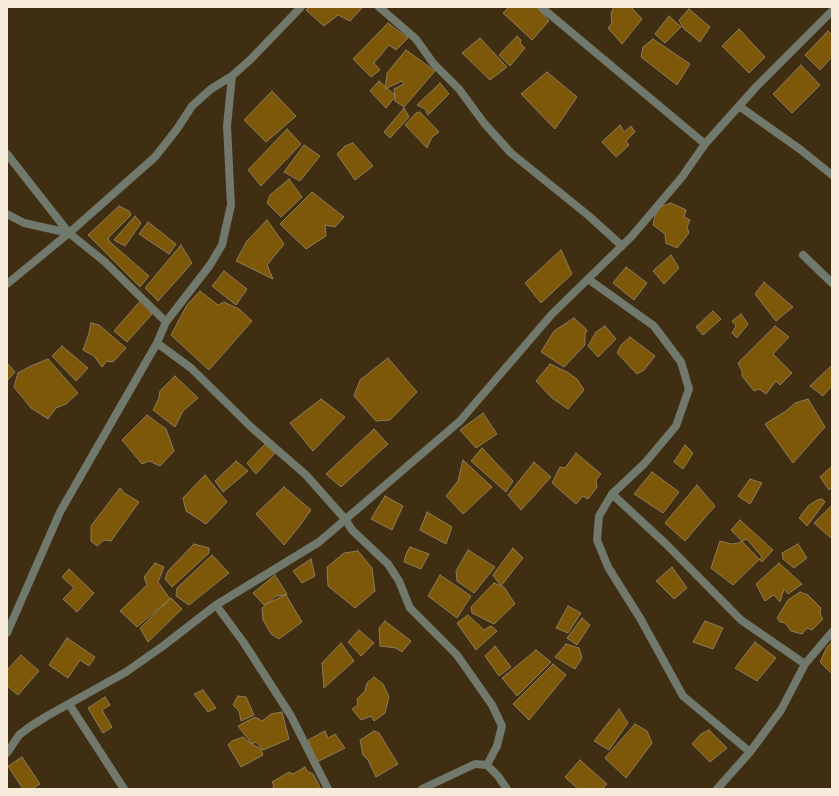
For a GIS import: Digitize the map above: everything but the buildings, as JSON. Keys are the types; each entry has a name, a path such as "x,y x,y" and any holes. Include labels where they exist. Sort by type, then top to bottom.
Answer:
{"street":[{"path":"7,284 69,234 154,157 192,106 210,89 232,76 267,44 301,7"},
{"path":"378,7 416,40 433,63 459,89 484,123 511,153 589,216 622,246"},
{"path":"541,7 705,144"},
{"path":"7,753 19,735 47,716 126,672 163,646 216,605 319,542 460,421 552,314 632,236 682,177 705,144 756,87 832,11"},
{"path":"7,633 60,512 157,343 166,322 210,265 222,245 231,205 227,126 232,76"},
{"path":"739,106 801,150 832,175"},
{"path":"7,154 69,234 105,262 166,322"},
{"path":"7,214 24,223 69,234"},
{"path":"803,255 832,283"},
{"path":"588,279 654,326 681,362 689,389 676,426 654,450 644,464 612,494 599,516 597,540 608,568 640,618 683,696 750,752"},
{"path":"157,343 191,368 251,427 306,475 345,519 352,530 388,564 399,581 410,608 457,655 492,705 502,726 497,746 487,765"},
{"path":"612,494 666,544 741,620 805,664"},
{"path":"216,605 244,643 291,716 328,789"},
{"path":"717,789 750,752 782,710 805,664 832,632"},
{"path":"69,704 124,789"},
{"path":"422,789 475,764 487,765 498,776 507,789"}]}
